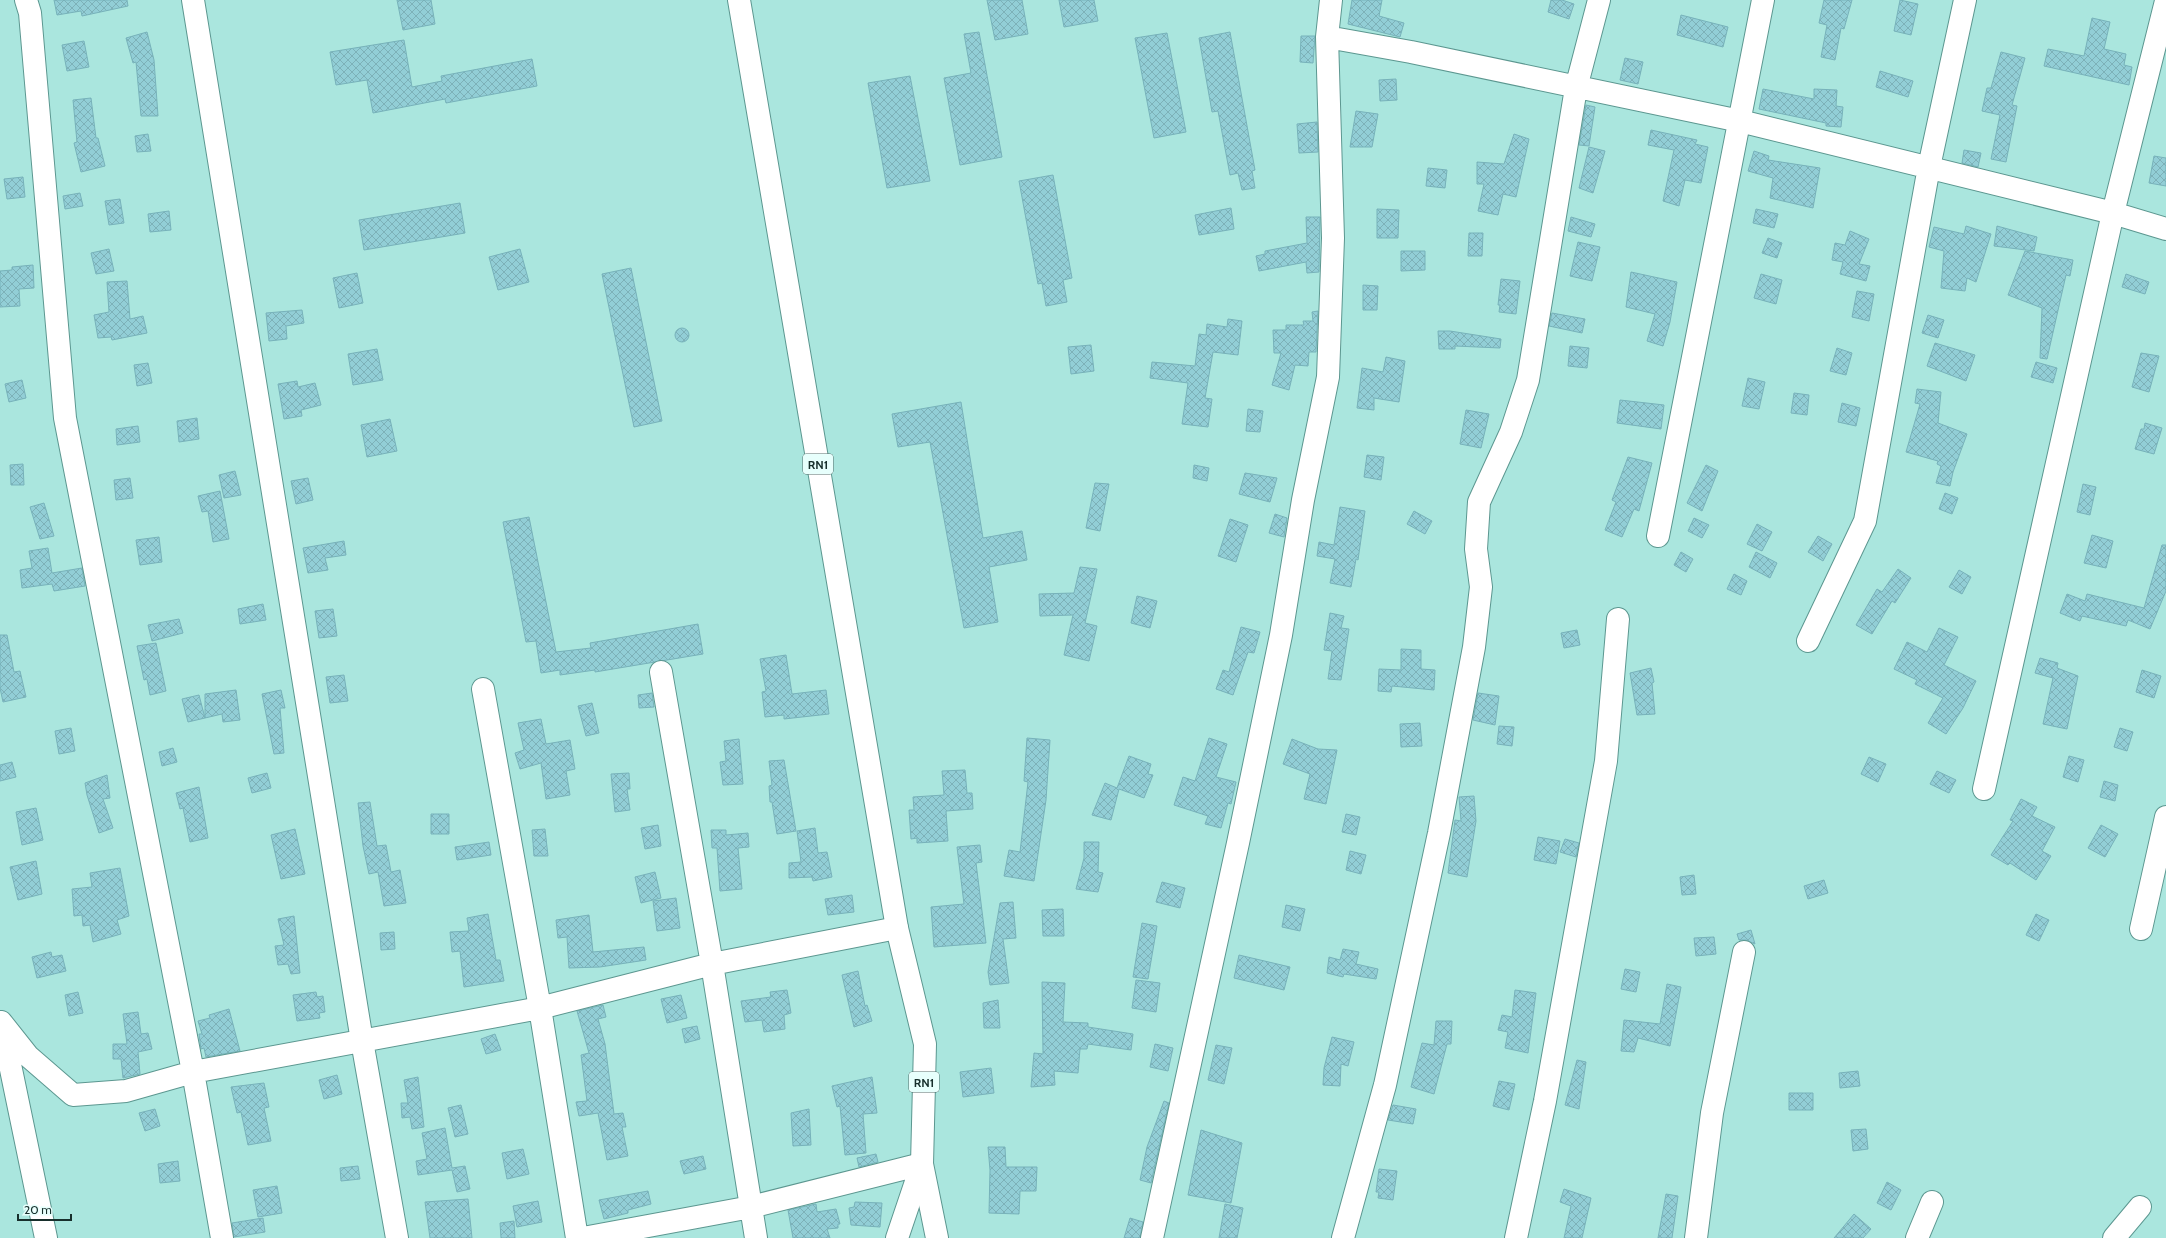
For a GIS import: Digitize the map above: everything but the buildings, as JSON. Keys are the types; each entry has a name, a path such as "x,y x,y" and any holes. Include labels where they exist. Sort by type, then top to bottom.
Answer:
{"main road":[{"path":"26,0 30,13 65,418 193,1072 222,1238"},
{"path":"193,0 362,1041 397,1238"},
{"name":"RN1","path":"739,0 897,928 925,1044 922,1164 937,1238"},
{"path":"1152,1238 1237,851 1279,642 1303,500 1328,377 1332,238 1327,37 1331,0"},
{"path":"1343,1238 1385,1085 1439,833 1474,647 1481,587 1476,549 1479,502 1511,432 1528,380 1576,88 1599,0"},
{"path":"1658,536 1763,0"},
{"path":"1808,641 1865,521 1930,167 1965,0"},
{"path":"1984,789 2113,213 2166,1"},
{"path":"1327,37 1411,52 1576,88 1740,121 2113,213 2166,229"},
{"path":"1516,1238 1545,1101 1606,761 1618,619"},
{"path":"661,672 712,964 756,1238"},
{"path":"483,689 540,1008 577,1238"},
{"path":"2141,929 2166,817"},
{"path":"1,1017 28,1056 73,1095 126,1091 193,1072 540,1008 712,964 897,928"},
{"path":"1696,1238 1712,1113 1744,952"},
{"path":"1,1017 5,1061 46,1238"},
{"path":"583,1238 751,1207 922,1164"},
{"path":"897,1238 922,1164"},
{"path":"1918,1238 1932,1202"},
{"path":"2114,1238 2140,1207"}]}
